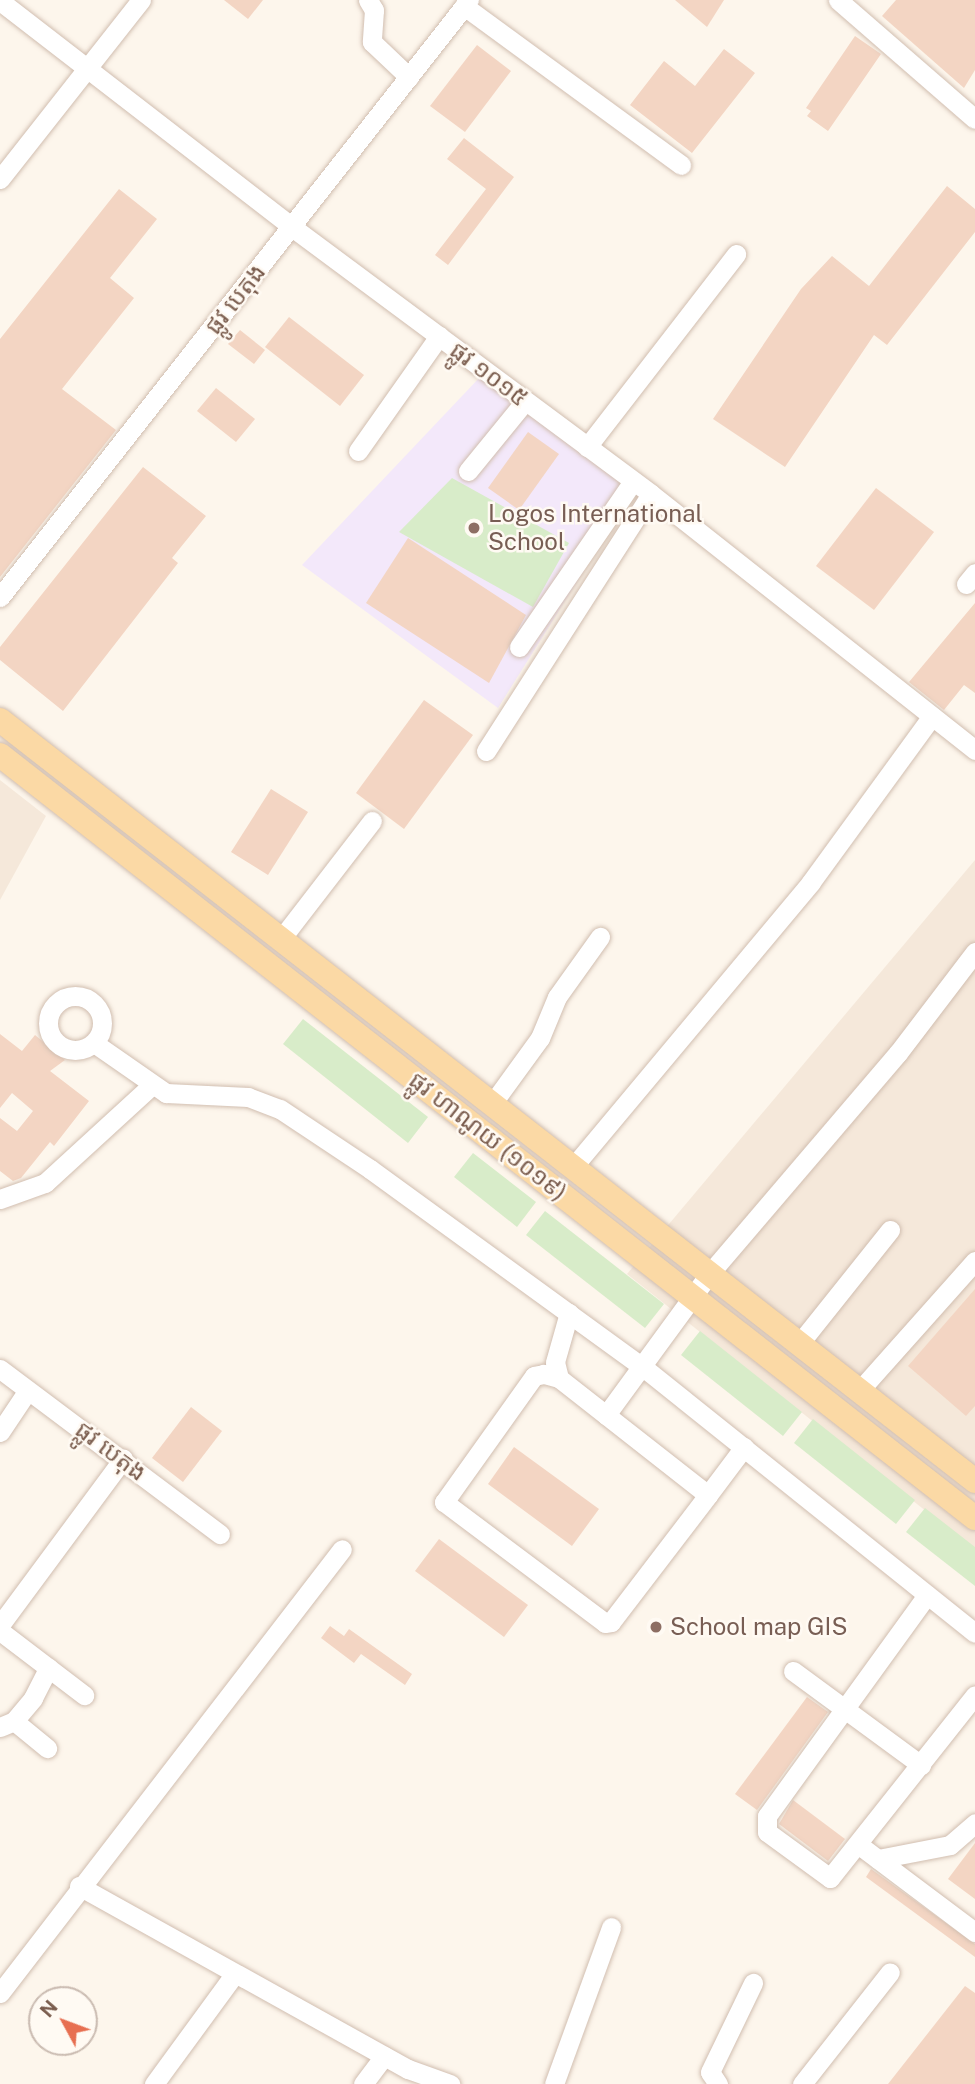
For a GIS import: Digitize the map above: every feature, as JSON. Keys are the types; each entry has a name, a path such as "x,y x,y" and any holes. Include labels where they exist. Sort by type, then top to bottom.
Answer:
{"main road":[{"name":"ផ្លូវ ហាណូយ (១០១៩)","path":"1,722 975,1481"},
{"name":"ផ្លូវ ហាណូយ (១០១៩)","path":"0,755 975,1518"}],"street":[{"path":"0,179 141,0"},
{"path":"368,0 374,10 372,42 409,77"},
{"path":"838,0 975,119"},
{"name":"ផ្លូវ ១០១៥","path":"0,1 292,227 651,494 975,750"},
{"path":"466,3 681,165"},
{"name":"ផ្លូវ បេតុង","path":"0,597 466,3"},
{"path":"587,447 736,254"},
{"path":"358,451 439,336"},
{"path":"468,471 525,401"},
{"path":"519,647 633,481"},
{"path":"486,751 651,494"},
{"path":"573,1167 811,882 932,716"},
{"path":"281,939 372,821"},
{"path":"492,1104 541,1038 557,997 600,937"},
{"path":"606,1415 695,1299 710,1273 898,1053 975,953"},
{"path":"94,1043 152,1086 166,1093 248,1097 281,1110 643,1367 975,1633"},
{"path":"0,1199 45,1183 152,1086"},
{"path":"799,1344 890,1230"},
{"path":"859,1391 975,1261"},
{"path":"569,1313 555,1362 559,1377 708,1495"},
{"name":"ផ្លូវ បេតុង","path":"0,1369 220,1534"},
{"path":"559,1377 534,1376 447,1494 447,1508 605,1623 611,1622 744,1447"},
{"path":"0,1432 28,1390"},
{"path":"0,1625 123,1459"},
{"path":"1,1988 342,1549"},
{"path":"927,1595 763,1824 767,1832 830,1878 859,1845 975,1695"},
{"path":"0,1632 84,1695"},
{"path":"47,1748 7,1724 48,1668"},
{"path":"793,1671 921,1765"},
{"path":"878,1859 950,1845 975,1823"},
{"path":"859,1845 975,1931"},
{"path":"79,1886 233,1976 384,2056 450,2084"},
{"path":"554,2084 611,1927"},
{"path":"802,2084 890,1972"},
{"path":"154,2084 233,1976"},
{"path":"718,2084 710,2072 753,1983"},
{"path":"363,2084 384,2056"}],"shaded area":[{"name":"Logos International School","path":"481,376 634,491 498,708 302,565"},
{"path":"0,780 46,816 0,900"},
{"path":"975,860 975,1550 627,1274"}],"green space":[{"path":"452,478 569,543 533,607 399,532"},
{"path":"303,1019 428,1117 408,1143 283,1044"},
{"path":"473,1153 536,1202 517,1227 454,1177"},
{"path":"545,1211 664,1304 645,1328 526,1235"},
{"path":"700,1331 802,1412 783,1436 681,1355"},
{"path":"813,1419 915,1500 896,1524 794,1443"},
{"path":"925,1508 975,1547 975,1586 906,1532"}],"building":[{"path":"224,0 263,0 248,19"},
{"path":"675,0 724,0 707,27"},
{"path":"896,0 975,0 975,70 964,88 882,16"},
{"path":"855,36 881,54 828,131 807,116 811,111 806,108"},
{"path":"477,45 511,71 465,132 430,106"},
{"path":"724,49 755,73 692,153 630,105 664,61 695,86"},
{"path":"464,138 514,177 448,265 435,255 486,189 447,159"},
{"path":"947,186 975,209 975,232 887,345 874,335 785,467 713,419 801,289 832,256 869,286"},
{"path":"119,189 157,219 110,278 134,298 62,389 116,430 0,577 0,339"},
{"path":"289,317 364,375 340,406 265,347"},
{"path":"240,330 265,350 254,364 228,344"},
{"path":"216,388 255,419 236,442 197,411"},
{"path":"528,432 559,454 519,510 488,488"},
{"path":"143,467 206,516 172,558 178,563 63,711 0,660 0,647"},
{"path":"876,488 934,532 874,610 816,566"},
{"path":"408,538 526,615 489,683 366,603"},
{"path":"975,603 975,693 964,685 944,710 909,682"},
{"path":"424,700 473,735 404,829 356,793"},
{"path":"271,789 308,812 268,875 231,852"},
{"path":"0,1034 22,1051 35,1035 65,1060 50,1071 89,1101 54,1146 50,1142 21,1178 13,1181 0,1171 0,1118 17,1131 33,1111 12,1093 0,1108"},
{"path":"975,1289 975,1406 966,1416 908,1366"},
{"path":"191,1407 222,1431 183,1482 152,1458"},
{"path":"514,1447 599,1509 572,1546 488,1484"},
{"path":"439,1539 528,1605 504,1637 415,1571"},
{"path":"330,1626 344,1636 349,1629 412,1674 405,1685 361,1654 354,1663 321,1638"},
{"path":"807,1697 828,1712 757,1810 735,1794"},
{"path":"793,1800 845,1839 828,1861 779,1824"},
{"path":"975,1843 975,1899 948,1879"},
{"path":"871,1869 975,1944 975,1957 866,1877"},
{"path":"965,1986 975,1993 975,2084 888,2084"}],"place":[{"name":"Logos International School","path":"474,528"},
{"name":"School map GIS","path":"656,1627"}]}
